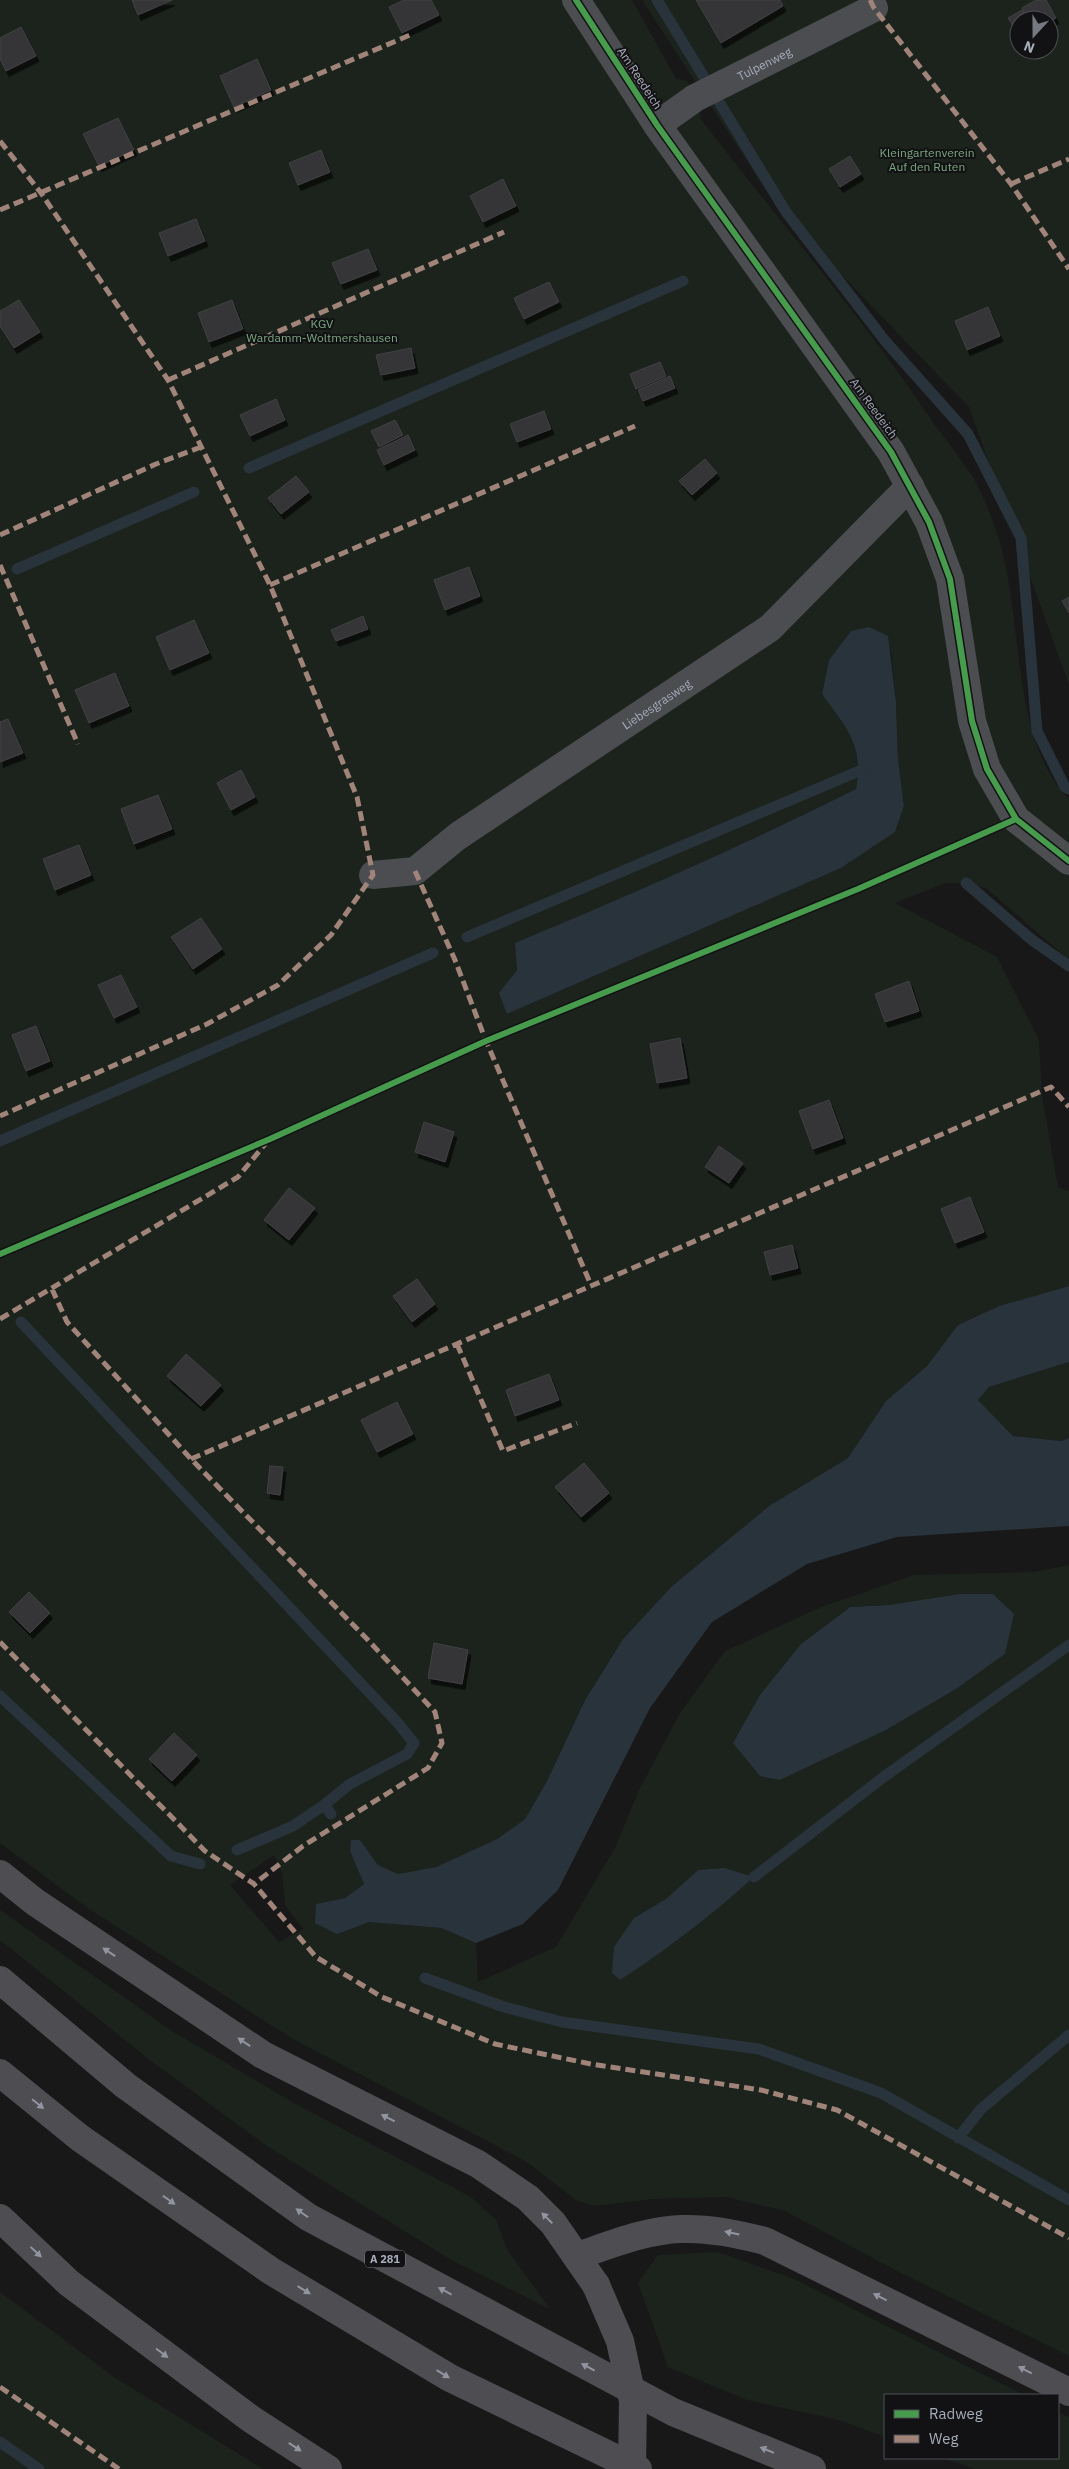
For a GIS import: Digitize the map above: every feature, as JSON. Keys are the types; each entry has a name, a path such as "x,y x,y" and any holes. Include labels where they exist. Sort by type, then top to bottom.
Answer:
{"highway":[{"path":"0,1874 36,1902 263,2055 478,2164 528,2198 553,2223 596,2285 620,2341 633,2401 632,2469"},
{"name":"A 281","path":"0,1980 126,2086 308,2217 673,2412 812,2469"},
{"path":"0,2073 80,2138 271,2271 450,2378 638,2469"},
{"path":"0,2218 69,2283 251,2419 328,2469"},
{"path":"577,2256 615,2243 680,2229 726,2231 765,2241 1069,2392"}],"street":[{"name":"Am Reedeich","path":"576,0 657,125 891,452 929,522 950,579 972,720 987,769 1016,819 1069,861"},
{"name":"Tulpenweg","path":"657,125 695,98 874,8"},
{"name":"Liebesgrasweg","path":"373,875 415,871 466,831 770,628 910,486"}],"green space":[{"name":"KGV Wardamm-Woltmershausen","path":"0,0 632,0 676,79 687,81 701,108 700,118 874,339 969,471 986,504 996,530 1005,562 1020,672 1036,742 1050,773 1069,799 1069,960 986,888 966,883 945,883 895,903 997,957 1039,1040 1042,1095 1058,1187 1069,1191 1069,1286 999,1306 958,1325 927,1366 886,1401 848,1458 769,1506 671,1587 623,1639 585,1700 547,1781 525,1819 497,1839 436,1867 398,1874 378,1865 360,1840 350,1851 364,1884 345,1898 316,1904 316,1923 353,1927 369,1922 441,1928 476,1943 478,1982 556,1947 615,1848 639,1790 680,1713 725,1651 821,1607 914,1575 1033,1572 1069,1565 1069,2356 897,2271 785,2211 726,2197 653,2199 594,2206 576,2200 527,2162 293,2039 89,1909 0,1843","holes":["851,631 891,650 896,702 898,760 904,806 895,832 841,868 507,1014 500,993 517,970 516,943 687,869 856,789 858,773 855,748 846,727 822,694 829,661","959,1594 993,1594 1013,1614 1005,1654 956,1689 886,1730 780,1780 801,1644 849,1607 889,1605","274,1855 282,1873 285,1905 303,1929 279,1942 230,1885","698,1870 754,1877 681,1938 620,1980 634,1919 666,1899"]},
{"name":"Kleingartenverein Auf den Ruten","path":"642,0 1069,0 1069,685 969,407 778,209"},
{"path":"1069,1362 1069,1438 1061,1441 1013,1436 978,1400 989,1387"},
{"path":"0,1910 172,2031 294,2103 471,2197 496,2220 508,2251 550,2309 453,2261 267,2146 150,2060 0,1940"},
{"path":"718,2252 794,2279 1022,2394 884,2394 884,2437 839,2420 747,2400 668,2367 638,2283 658,2255"},
{"path":"0,2292 114,2377 263,2469 0,2469"},
{"path":"1059,2412 1069,2417 1069,2469 975,2469 946,2459 1059,2459"}],"shaded area":[{"path":"869,627 888,636 896,702 898,760 904,806 895,832 841,868 507,1014 499,993 517,970 515,943 687,869 856,789 858,773 855,748 845,727 822,694 829,660 851,631"},
{"path":"1069,1286 1069,1362 989,1387 978,1400 1013,1436 1061,1441 1069,1438 1069,1526 897,1537 807,1564 712,1622 650,1708 558,1890 523,1924 476,1943 441,1928 369,1922 337,1934 315,1923 316,1904 345,1898 364,1884 350,1851 351,1840 360,1840 378,1865 398,1874 436,1867 497,1839 525,1819 547,1781 585,1700 623,1639 671,1587 769,1506 848,1458 886,1401 927,1366 958,1325 999,1306"},
{"path":"959,1594 993,1594 1014,1614 1005,1654 956,1689 886,1730 780,1780 760,1776 733,1743 760,1695 801,1644 850,1607 889,1605"},
{"path":"724,1868 754,1877 689,1931 638,1968 620,1980 612,1973 614,1947 634,1918 666,1899 698,1870"}],"building":[{"path":"132,0 172,0 138,15"},
{"path":"404,0 431,0 439,15 402,33 389,7"},
{"path":"696,0 780,0 783,6 721,43"},
{"path":"1036,0 1046,0 1052,10 1023,10 1022,8"},
{"path":"21,27 36,56 6,71 0,59 0,38"},
{"path":"257,59 271,90 234,107 220,76"},
{"path":"118,118 134,150 99,166 83,134"},
{"path":"321,150 330,172 298,185 289,163"},
{"path":"850,156 861,174 840,187 829,169"},
{"path":"503,179 516,206 483,222 470,196"},
{"path":"196,219 205,241 168,256 159,233"},
{"path":"368,249 377,270 341,284 332,263"},
{"path":"549,282 559,302 524,319 514,298"},
{"path":"19,300 40,332 14,348 0,326 0,311"},
{"path":"232,300 243,329 209,342 198,313"},
{"path":"988,307 1000,336 967,350 955,321"},
{"path":"411,348 415,368 381,375 376,355"},
{"path":"660,362 666,376 636,389 630,374"},
{"path":"670,376 675,388 643,401 638,390"},
{"path":"276,399 285,420 250,436 240,415"},
{"path":"544,411 551,429 517,442 510,424"},
{"path":"395,420 403,435 379,447 371,431"},
{"path":"408,435 415,450 384,465 377,450"},
{"path":"705,459 717,473 692,495 679,481"},
{"path":"296,476 309,492 281,514 268,498"},
{"path":"469,567 480,596 445,610 434,580"},
{"path":"1069,597 1069,613 1062,601"},
{"path":"363,616 368,629 336,641 331,630"},
{"path":"194,620 209,653 170,670 156,637"},
{"path":"115,673 129,706 89,723 75,690"},
{"path":"8,719 23,753 0,762 0,722"},
{"path":"241,770 255,797 231,810 217,783"},
{"path":"158,795 172,829 134,844 121,809"},
{"path":"79,845 91,875 55,890 43,859"},
{"path":"201,918 222,949 193,969 171,937"},
{"path":"121,975 137,1007 114,1018 98,985"},
{"path":"909,981 919,1011 885,1022 875,994"},
{"path":"36,1026 50,1061 26,1071 12,1035"},
{"path":"680,1038 687,1078 657,1083 650,1044"},
{"path":"829,1100 843,1138 813,1149 799,1111"},
{"path":"424,1122 454,1132 445,1162 415,1152"},
{"path":"719,1146 743,1163 729,1183 705,1167"},
{"path":"289,1188 315,1208 289,1240 264,1220"},
{"path":"970,1197 984,1232 955,1243 941,1209"},
{"path":"792,1245 798,1268 770,1275 764,1252"},
{"path":"417,1279 435,1304 412,1322 393,1296"},
{"path":"186,1354 221,1385 201,1406 167,1376"},
{"path":"549,1374 559,1400 515,1416 506,1390"},
{"path":"397,1402 413,1434 377,1452 361,1420"},
{"path":"584,1463 609,1493 581,1517 555,1487"},
{"path":"270,1466 283,1467 280,1495 267,1493"},
{"path":"29,1592 50,1613 30,1633 9,1612"},
{"path":"434,1643 468,1650 462,1684 428,1678"},
{"path":"174,1733 197,1755 172,1781 149,1759"}],"waterway":[{"path":"657,0 786,212 886,342 968,434 1021,538 1037,731 1065,787 1069,789"},
{"path":"249,468 683,281"},
{"path":"17,569 194,492"},
{"path":"467,937 871,766"},
{"path":"966,883 1032,940 1069,966"},
{"path":"0,1141 433,953"},
{"path":"21,1322 397,1722 414,1743 407,1754 350,1784 324,1805 331,1814"},
{"path":"754,1877 885,1776 1069,1645"},
{"path":"0,1696 171,1856 200,1864"},
{"path":"237,1850 293,1826 324,1805"},
{"path":"425,1978 504,2007 562,2022 759,2049 881,2093 1069,2200"},
{"path":"958,2138 981,2109 1069,2035"},
{"path":"0,2442 39,2469"}],"marked path":[{"path":"870,0 874,8 1011,184 1069,269"},
{"path":"0,210 410,35"},
{"path":"0,141 41,193 168,380 270,585 357,797 373,875 331,935 278,985 207,1024 0,1116"},
{"path":"1011,184 1069,159"},
{"path":"168,380 504,232"},
{"path":"270,585 635,426"},
{"path":"0,535 156,464 201,447"},
{"path":"0,565 78,744"},
{"path":"415,871 455,960 486,1041 591,1285"},
{"path":"191,1459 1051,1087 1069,1107"},
{"path":"0,1319 238,1177 266,1143"},
{"path":"52,1289 67,1322 191,1459 367,1639 435,1712 442,1743 428,1768 303,1846 254,1884"},
{"path":"457,1344 503,1451 577,1423"},
{"path":"0,1642 205,1851 254,1884 316,1957 382,1997 495,2044 591,2064 761,2090 837,2110 1069,2238"},
{"path":"0,2387 119,2469"}],"cycle path":[{"path":"576,0 657,125 891,452 929,522 950,579 972,721 987,769 1016,819 1069,861"},
{"path":"0,1254 270,1139 486,1041 858,889 1016,819"}]}
